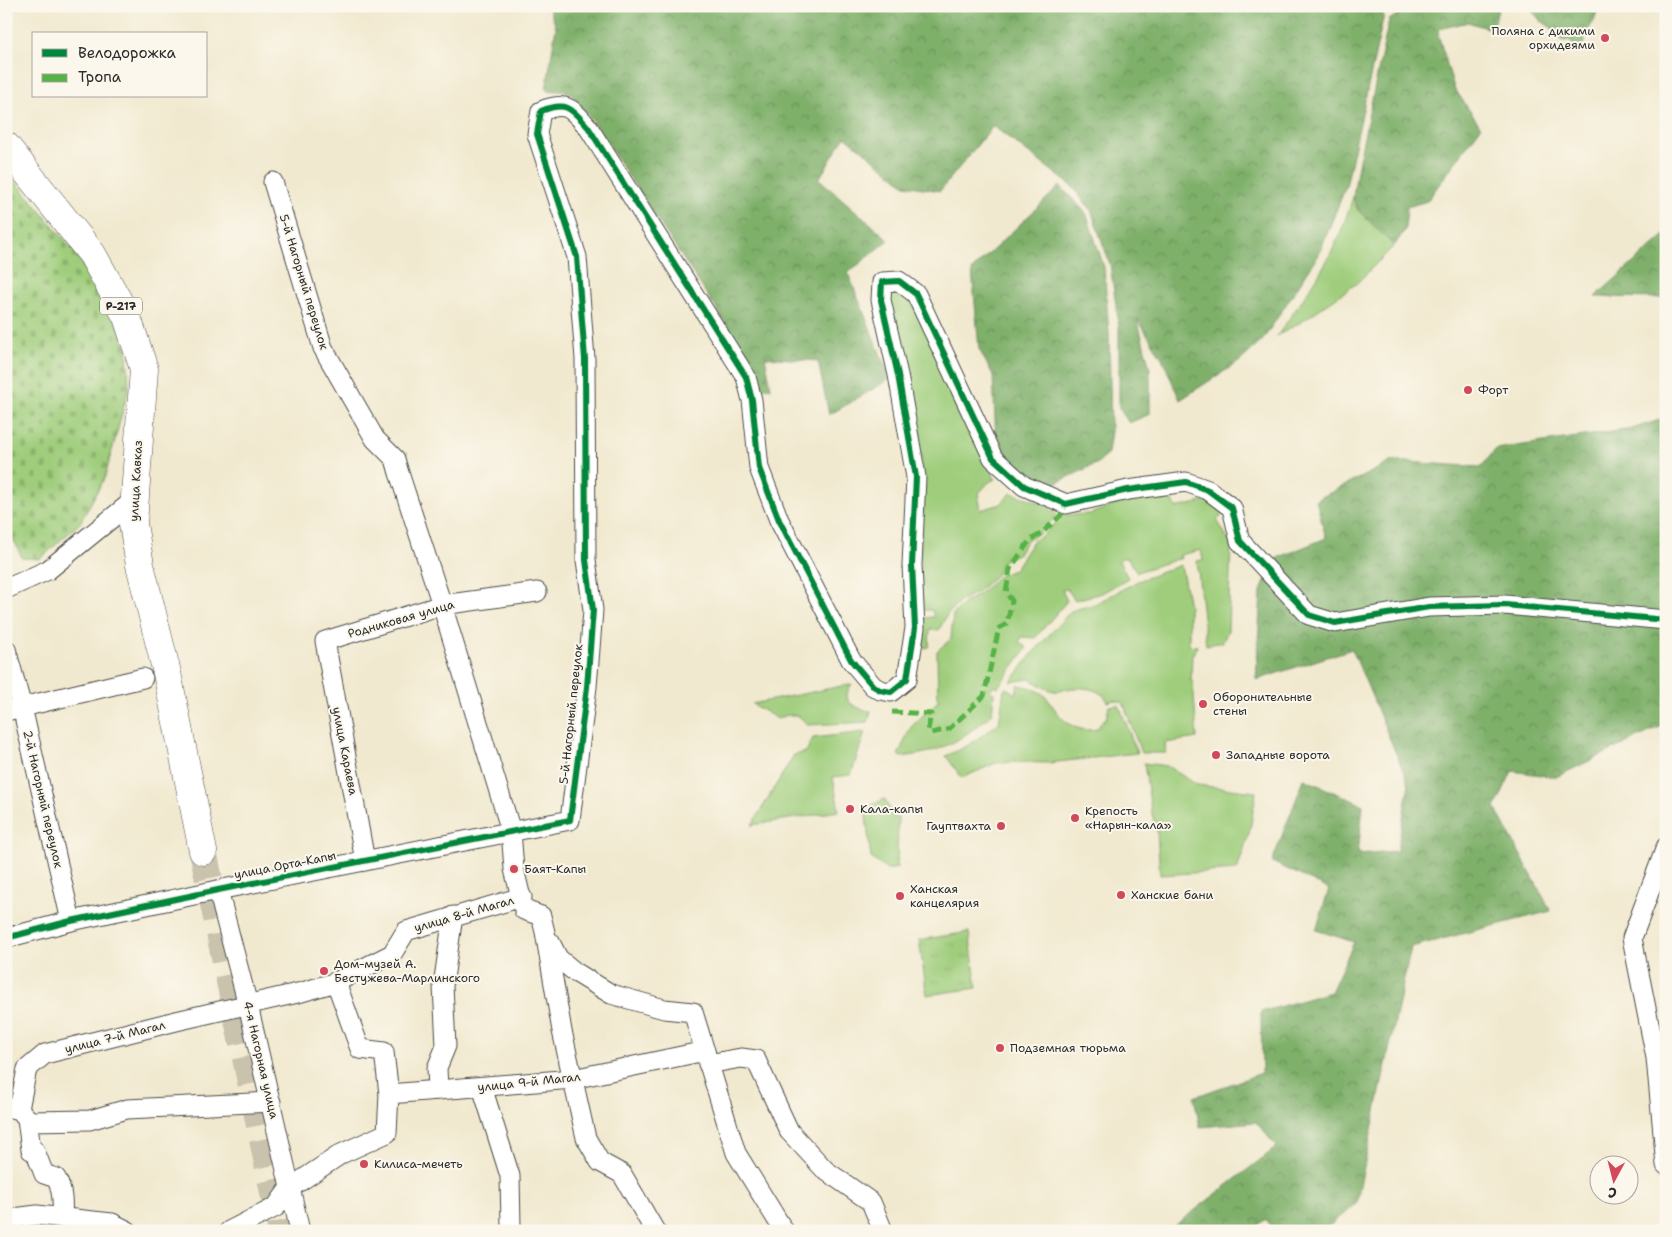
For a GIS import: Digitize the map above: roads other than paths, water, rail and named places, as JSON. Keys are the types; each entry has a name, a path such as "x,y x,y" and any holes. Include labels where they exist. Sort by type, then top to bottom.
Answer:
{"highway":[{"name":"улица Кавказ","path":"6,146 92,254 127,317 144,369 133,524 140,565 167,673 203,851"}],"street":[{"name":"5-й Нагорный переулок","path":"570,820 587,687 593,610 586,560 585,359 578,257 537,134 540,111 554,106 571,109 588,127 746,377 752,400 759,468 779,520 851,660 873,686 880,690 891,692 907,679 915,628 912,565 916,477 898,375 881,300 882,282 899,281 916,294 993,458 1024,486 1066,504 1128,490 1186,482 1208,490 1232,508 1240,541 1309,615 1335,622 1429,607 1505,605 1666,620"},
{"name":"5-й Нагорный переулок","path":"273,182 322,348 374,439 395,459 511,831 514,869 524,910 541,916 562,1031 586,1138 600,1162 622,1174 655,1231"},
{"path":"6,589 48,570 134,500"},
{"name":"Родниковая улица","path":"324,641 442,605 537,592"},
{"name":"улица Караева","path":"324,641 365,861"},
{"name":"2-й Нагорный переулок","path":"6,649 14,709 71,921"},
{"path":"14,709 143,678"},
{"name":"улица Орта-Капы","path":"6,938 71,921 218,890 570,820"},
{"path":"1666,847 1632,938 1656,1058 1666,1165"},
{"name":"4-я Нагорная улица","path":"218,890 248,1005 300,1231"},
{"name":"улица 8-й Магал","path":"248,1005 336,982 392,954 406,931 522,897"},
{"path":"438,1090 437,1068 446,1046 443,986 453,916"},
{"path":"545,932 558,958 575,972 611,994 664,1009 693,1012 736,1153 784,1231"},
{"path":"229,1231 276,1207 290,1188 341,1154 387,1132 389,1094 384,1052 360,1049 336,982"},
{"name":"улица 7-й Магал","path":"62,1218 63,1203 59,1184 56,1178 44,1174 35,1151 31,1150 18,1112 27,1069 45,1054 248,1005"},
{"name":"улица 9-й Магал","path":"389,1094 573,1079 707,1057 756,1060 788,1131 825,1170 872,1202 883,1231"},
{"path":"482,1087 510,1176 512,1231"},
{"path":"18,1112 29,1121 90,1120 127,1109 271,1102"},
{"path":"6,1220 38,1215 112,1223 128,1231"}],"tunnel":[{"path":"203,851 282,1231"}],"place":[{"name":"Поляна с дикими орхидеями","path":"1605,38"},
{"name":"Форт","path":"1468,390"},
{"name":"Оборонительные стены","path":"1203,704"},
{"name":"Западные ворота","path":"1216,755"},
{"name":"Кала-капы","path":"850,809"},
{"name":"Крепость «Нарын-кала»","path":"1075,818"},
{"name":"Гауптвахта","path":"1001,826"},
{"name":"Баят-Капы","path":"514,869"},
{"name":"Ханские бани","path":"1121,895"},
{"name":"Ханская канцелярия","path":"900,896"},
{"name":"Дом-музей А. Бестужева-Марлинского","path":"324,971"},
{"name":"Подземная тюрьма","path":"1000,1048"},
{"name":"Килиса-мечеть","path":"364,1164"}]}
